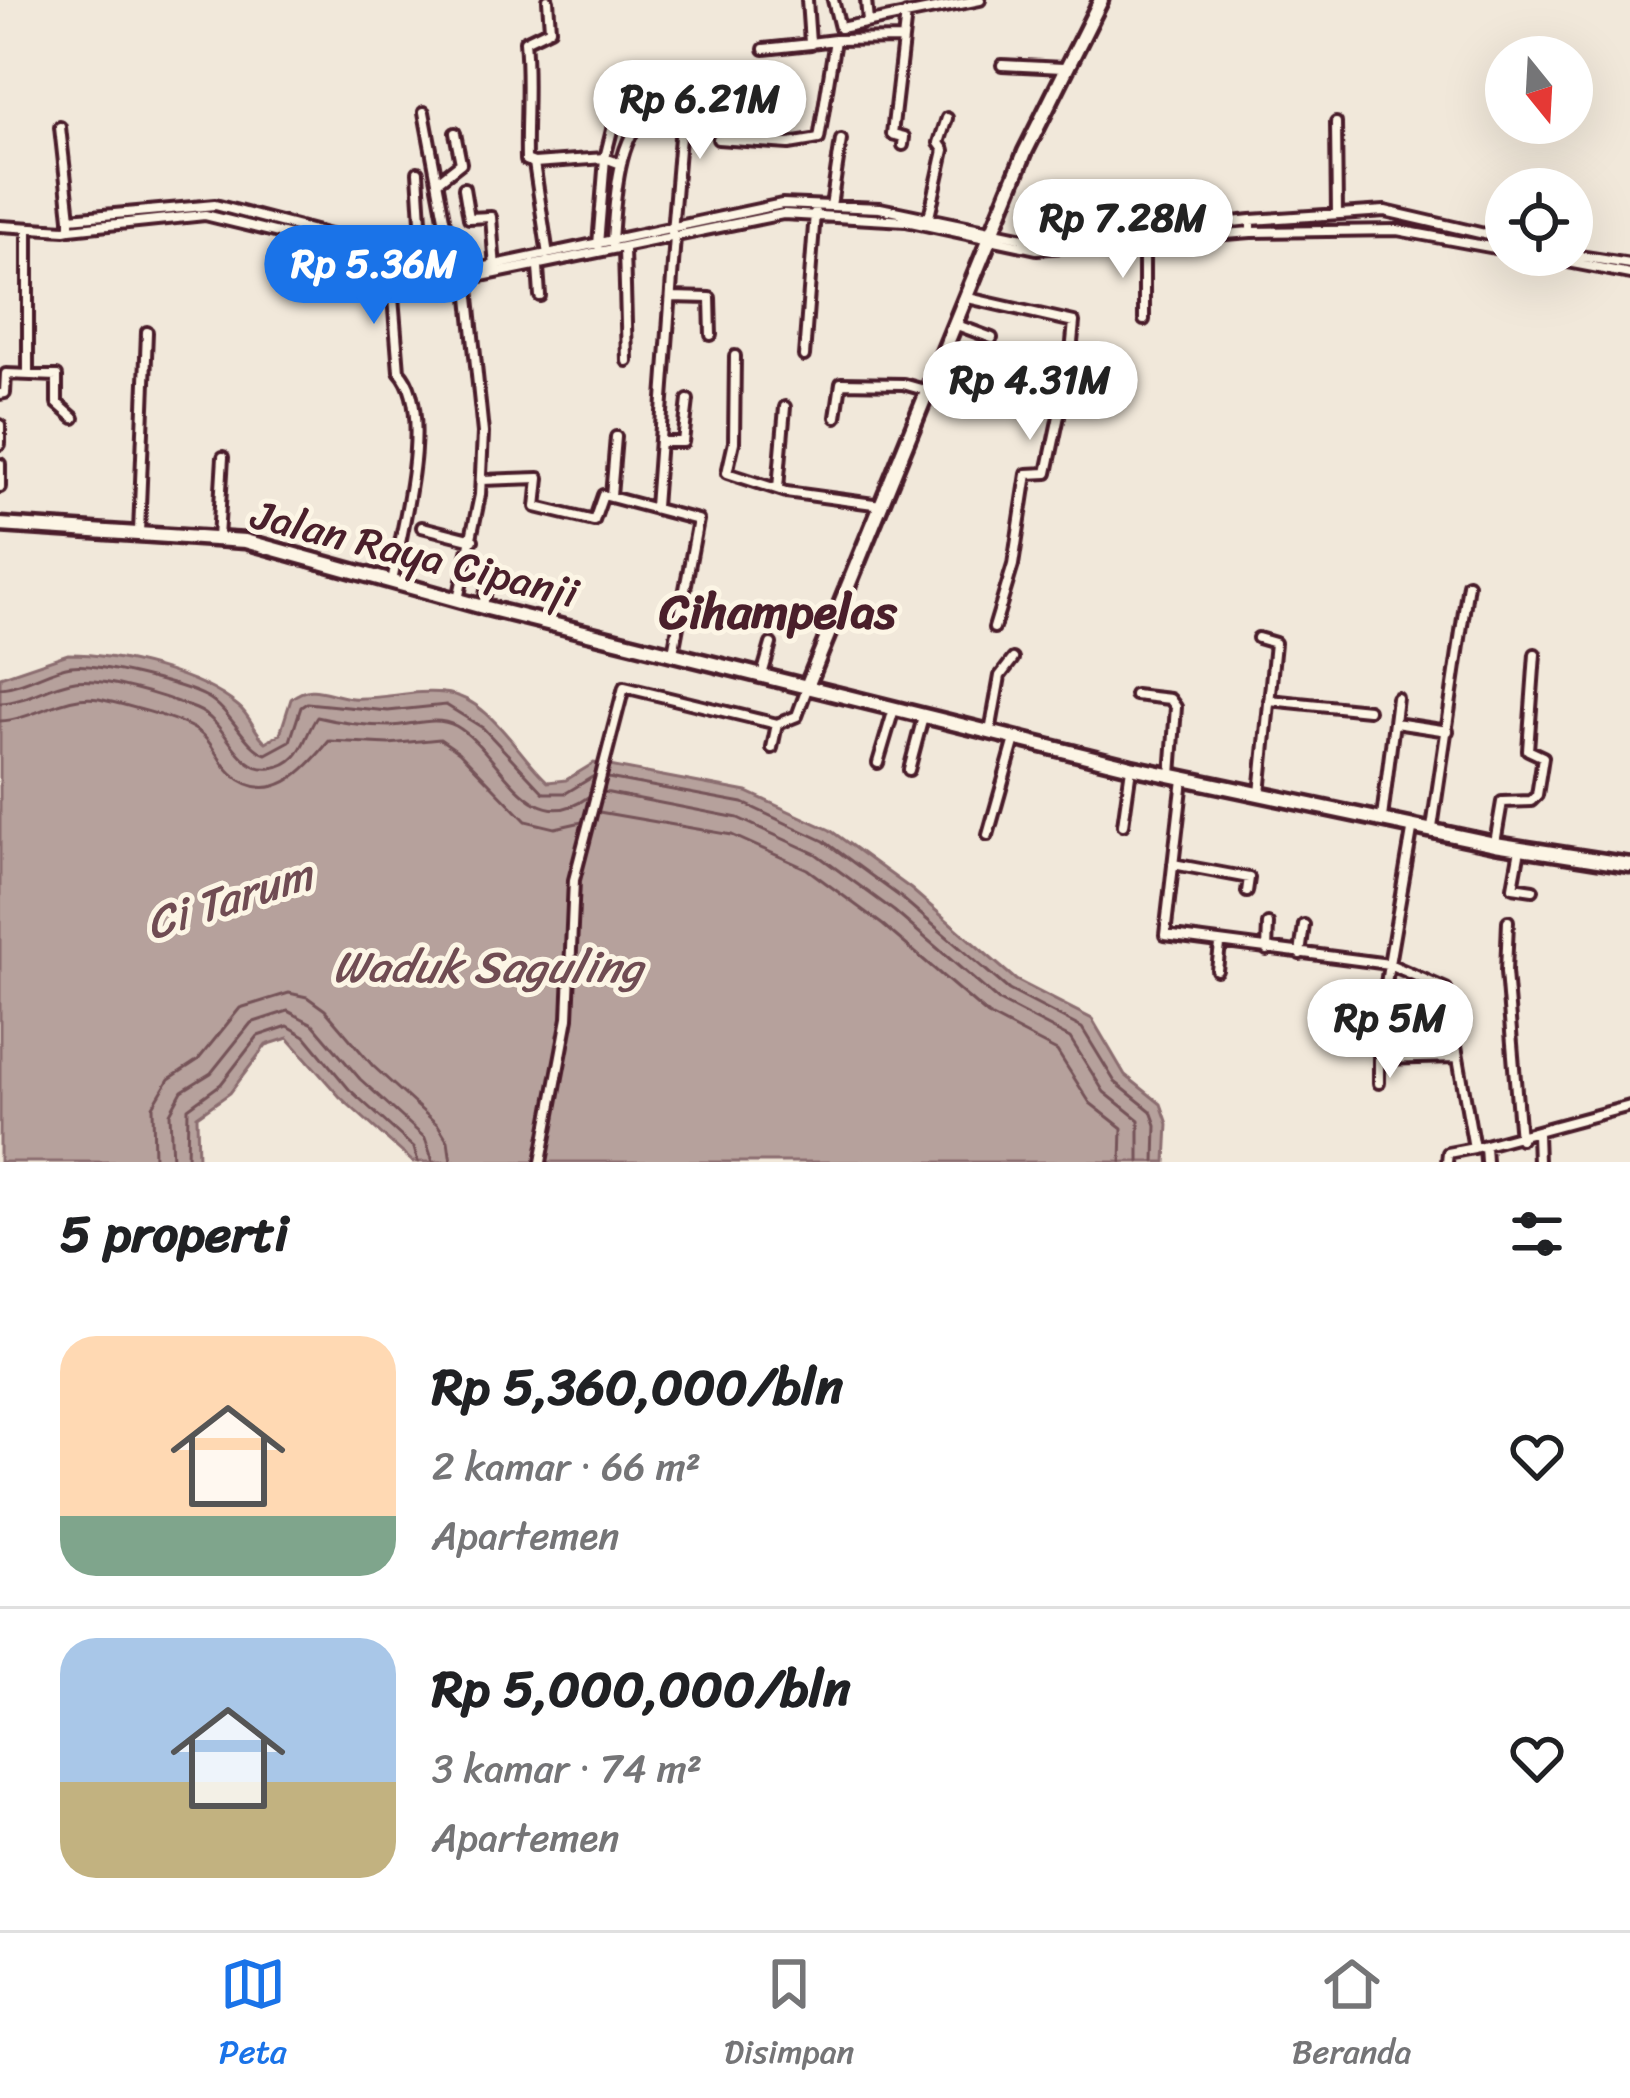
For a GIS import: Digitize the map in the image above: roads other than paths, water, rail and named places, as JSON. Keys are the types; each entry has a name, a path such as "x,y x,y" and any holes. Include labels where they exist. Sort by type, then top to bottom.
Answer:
{"main road":[{"path":"808,684 991,235 1063,68 1100,0"},
{"name":"Jalan Raya Cipanji","path":"0,525 218,538 265,546 483,608 1177,777 1520,849 1630,865"}],"street":[{"path":"548,0 550,29 525,41 530,85 524,101 526,160 605,158 621,164"},
{"path":"807,0 811,44"},
{"path":"833,0 839,28 975,0"},
{"path":"866,0 868,22"},
{"path":"903,145 904,137 892,134 906,14"},
{"path":"764,50 836,40 903,39"},
{"path":"718,139 789,145 819,139 836,40"},
{"path":"1002,65 1063,68"},
{"path":"612,242 621,164 633,128 647,119 650,75"},
{"path":"655,507 673,233 687,86 692,80"},
{"path":"757,142 762,98"},
{"path":"424,112 453,266"},
{"path":"598,245 605,158 615,118"},
{"path":"929,217 947,118"},
{"path":"1336,123 1337,212"},
{"path":"60,127 70,223"},
{"path":"438,181 461,163 455,133"},
{"path":"831,206 842,140"},
{"path":"534,163 548,255"},
{"path":"418,172 427,258 424,270"},
{"path":"464,188 469,218 490,218 495,268"},
{"path":"423,206 443,202"},
{"path":"0,226 28,230 215,205 427,258 467,275 782,209 831,206 1043,242 1251,226 1337,212 1408,213 1485,233"},
{"path":"782,209 929,217 1037,249 1144,242 1176,233"},
{"path":"803,356 815,213"},
{"path":"70,223 205,215 424,270 467,275 538,267 673,233"},
{"path":"1251,226 1396,230 1485,246"},
{"path":"28,230 28,375"},
{"path":"1144,242 1144,320"},
{"path":"624,248 627,361"},
{"path":"1593,258 1630,264"},
{"path":"390,260 399,371 406,378 416,424 392,584"},
{"path":"538,267 540,296"},
{"path":"1593,267 1630,274"},
{"path":"458,601 482,480 483,433 467,275"},
{"path":"671,297 710,298 711,335"},
{"path":"968,298 1074,322 1047,473 1028,474 1013,565 994,628"},
{"path":"957,325 992,338"},
{"path":"139,532 147,332"},
{"path":"735,356 734,442 728,473 778,488 882,506"},
{"path":"0,394 5,393 6,374 57,376 56,403 74,418"},
{"path":"836,417 841,382 903,384 930,392"},
{"path":"662,442 682,442 688,400"},
{"path":"778,488 785,407"},
{"path":"0,425 0,445"},
{"path":"611,496 616,437"},
{"path":"218,538 224,458"},
{"path":"0,464 0,487"},
{"path":"482,480 539,478 536,507 594,521 601,496 698,519 673,653"},
{"path":"422,527 473,540"},
{"path":"483,608 488,580"},
{"path":"1432,828 1468,584"},
{"path":"1258,638 1275,642 1260,794"},
{"path":"762,675 771,644"},
{"path":"1495,844 1502,802 1532,801 1537,795 1543,757 1528,750 1535,654"},
{"path":"989,733 1000,676 1013,658"},
{"path":"541,1162 568,1018 574,880 625,688 777,724 797,716 808,684"},
{"path":"1135,695 1170,699 1178,721 1173,864 1165,935 1389,964 1444,986 1457,1058 1486,1162"},
{"path":"1382,818 1397,698"},
{"path":"1269,700 1368,710"},
{"path":"878,763 894,709"},
{"path":"909,770 923,716"},
{"path":"1394,722 1448,731"},
{"path":"772,748 777,724"},
{"path":"988,836 1015,739"},
{"path":"1123,825 1131,766"},
{"path":"1381,1016 1413,824"},
{"path":"1520,849 1512,886 1533,890"},
{"path":"1173,864 1249,878 1247,892"},
{"path":"1508,921 1506,972 1520,1139"},
{"path":"1267,950 1268,924"},
{"path":"1300,954 1304,925"},
{"path":"1217,970 1220,945"},
{"path":"1379,1083 1380,1038"},
{"path":"1379,1059 1457,1058"},
{"path":"1447,1162 1448,1153 1520,1139 1630,1106"},
{"path":"1537,1134 1538,1162"}],"water":[{"name":"Waduk Saguling","path":"68,654 134,662 202,684 238,706 266,742 280,734 291,699 306,691 364,698 444,693 461,697 489,716 548,782 566,780 594,763 747,792 830,830 911,889 1016,980 1092,1019 1125,1075 1161,1104 1168,1124 1166,1162 413,1162 340,1097 288,1038 266,1045 230,1093 197,1116 198,1162 0,1162 0,677"}],"district":[{"name":"Cihampelas","path":"778,611"}],"water label":[{"name":"Ci Tarum","path":"229,899"}]}
